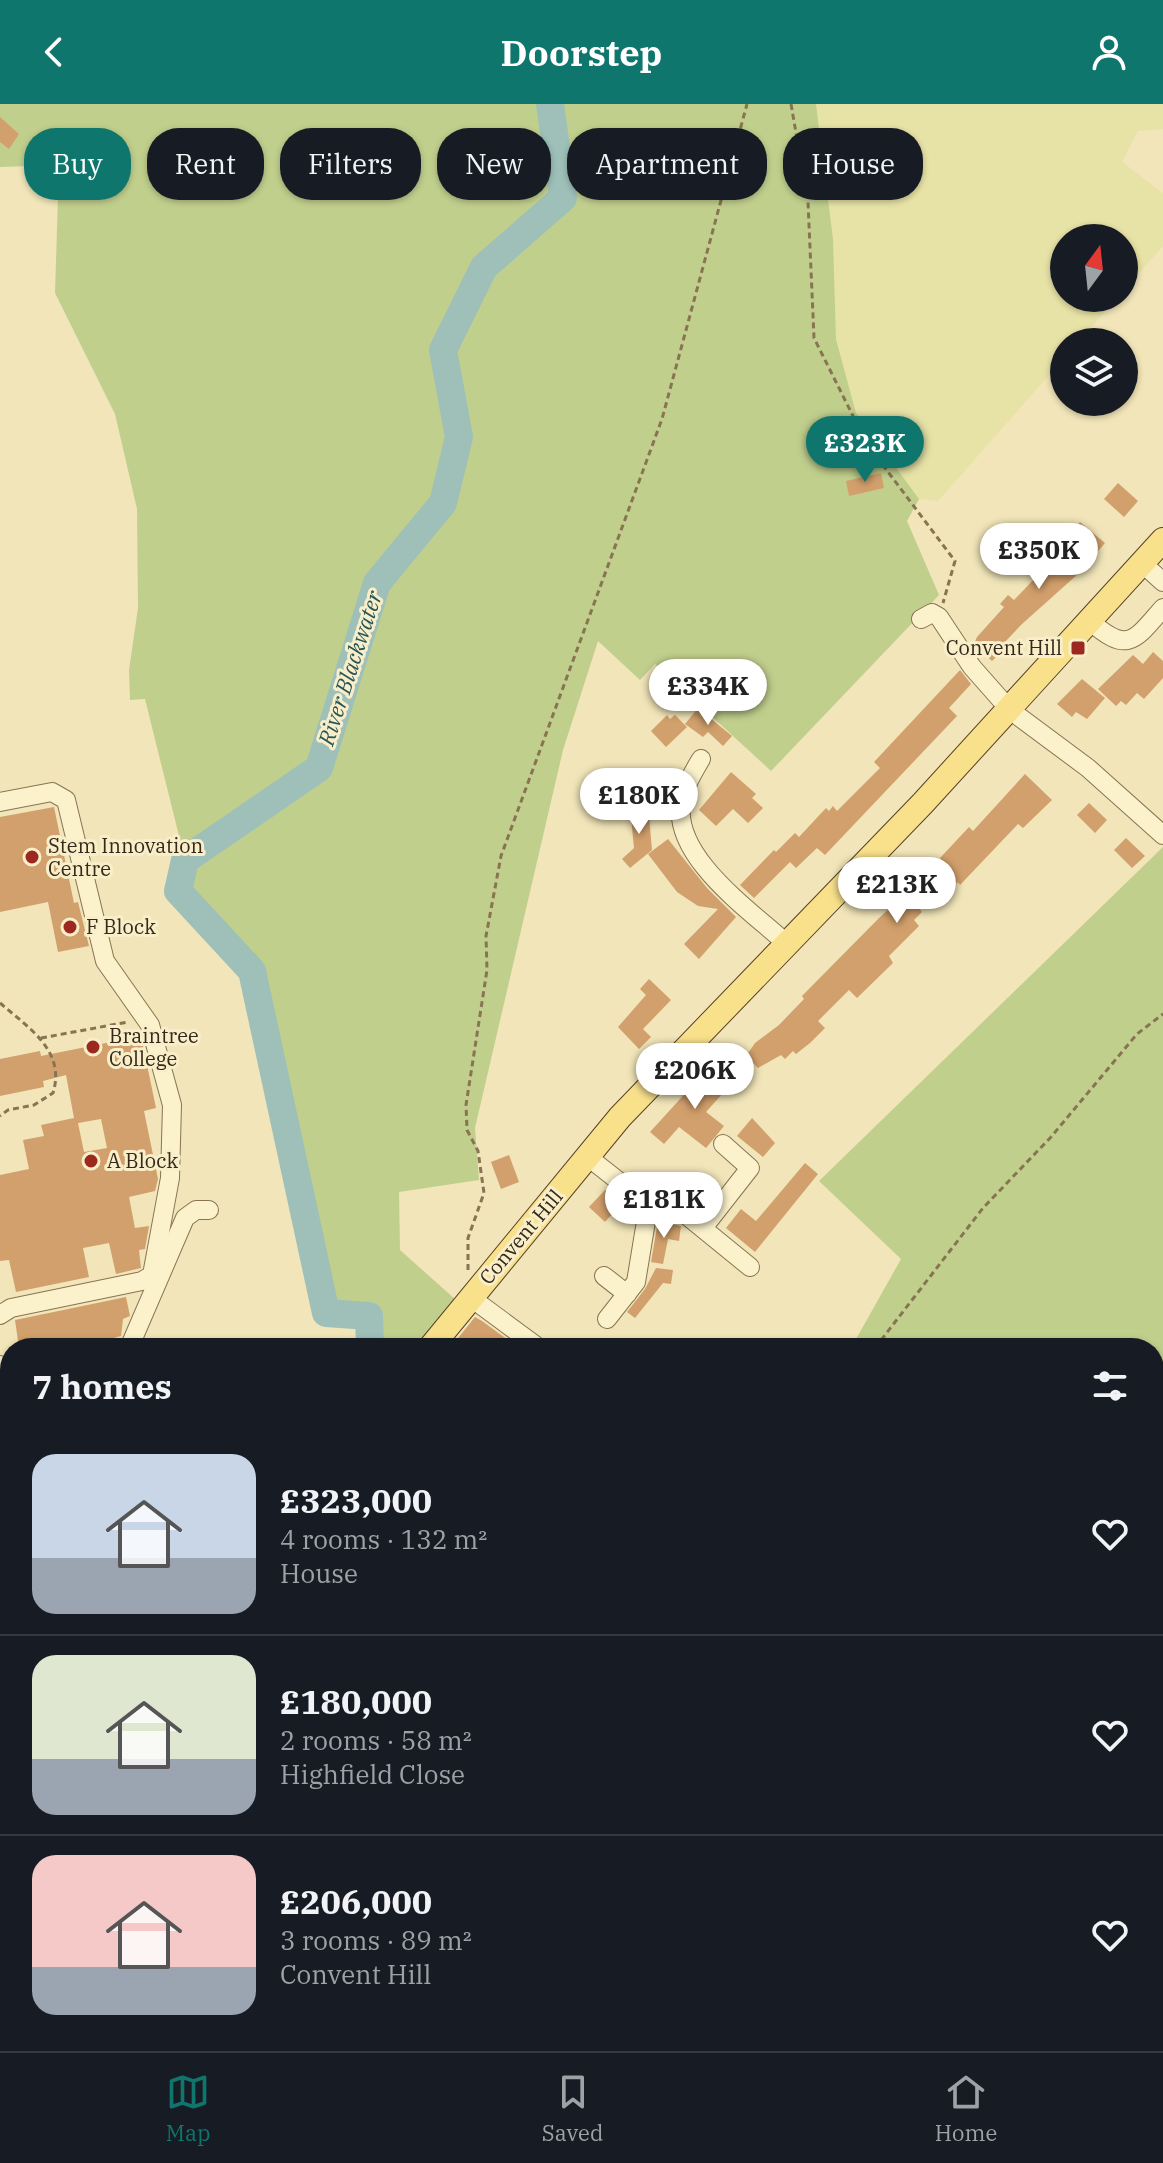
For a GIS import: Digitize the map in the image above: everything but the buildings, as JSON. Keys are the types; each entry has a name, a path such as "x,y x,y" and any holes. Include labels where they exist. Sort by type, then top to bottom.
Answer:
{"main road":[{"name":"Convent Hill","path":"436,1338 469,1285 588,1157 620,1117 1010,710 1163,540"}],"street":[{"path":"1142,563 1163,582"},
{"path":"1090,621 1106,635 1127,642 1135,640 1163,608"},
{"path":"930,618 1010,710 1088,768 1163,835"},
{"path":"701,759 682,798 682,830 690,849 710,873 787,944"},
{"path":"0,802 52,792 66,800 105,961 146,1019 172,1105 170,1178 152,1275 142,1281 11,1308 0,1315"},
{"path":"703,1228 750,1168 723,1144"},
{"path":"588,1157 635,1194 669,1201 750,1267"},
{"path":"607,1319 636,1282 650,1197"},
{"path":"133,1338 185,1218 196,1210 209,1210"},
{"path":"604,1276 627,1294"},
{"path":"469,1285 528,1338"}],"path":[{"path":"469,1285 468,1238 484,1193 478,1151 467,1130 466,1105 487,970 486,936 501,856 662,419 747,104"},
{"path":"791,104 808,202 814,338 867,444 955,561 930,618"},
{"path":"0,1003 41,1038 51,1053 58,1077 53,1093 34,1105 8,1110 0,1116"},
{"path":"883,1338 983,1208 1051,1137 1137,1034 1163,1014"},
{"path":"41,1038 146,1019"}],"shaded area":[{"path":"814,104 1163,104 1163,129 1138,131 1122,162 1163,193 1163,246 1138,274 1138,224 1050,224 1050,312 1105,312 1090,328 1050,328 1050,374 938,501 919,499 856,413 836,339 833,239 828,200 923,200 923,128 817,128"}],"green space":[{"path":"0,104 816,104 819,128 783,128 783,200 828,200 833,239 836,339 856,413 919,499 907,521 939,595 771,771 655,664 640,680 598,641 563,750 475,1128 479,1180 399,1192 400,1250 456,1300 430,1338 370,1338 369,1316 326,1313 252,971 178,891 185,860 145,699 130,700 129,670 138,608 137,509 115,414 55,293 58,200 131,200 131,128 24,128 24,166 0,167"},
{"path":"1163,847 1163,1338 857,1338 901,1259 819,1181"}],"waterway":[{"name":"River Blackwater","path":"370,1338 369,1316 326,1313 252,971 178,891 185,860 319,768 377,583 443,503 459,437 443,350 484,267 563,198 550,104"}],"place":[{"name":"Convent Hill","path":"1078,648"},
{"name":"Stem Innovation Centre","path":"32,857"},
{"name":"F Block","path":"70,927"},
{"name":"Braintree College","path":"93,1047"},
{"name":"A Block","path":"91,1161"}]}
